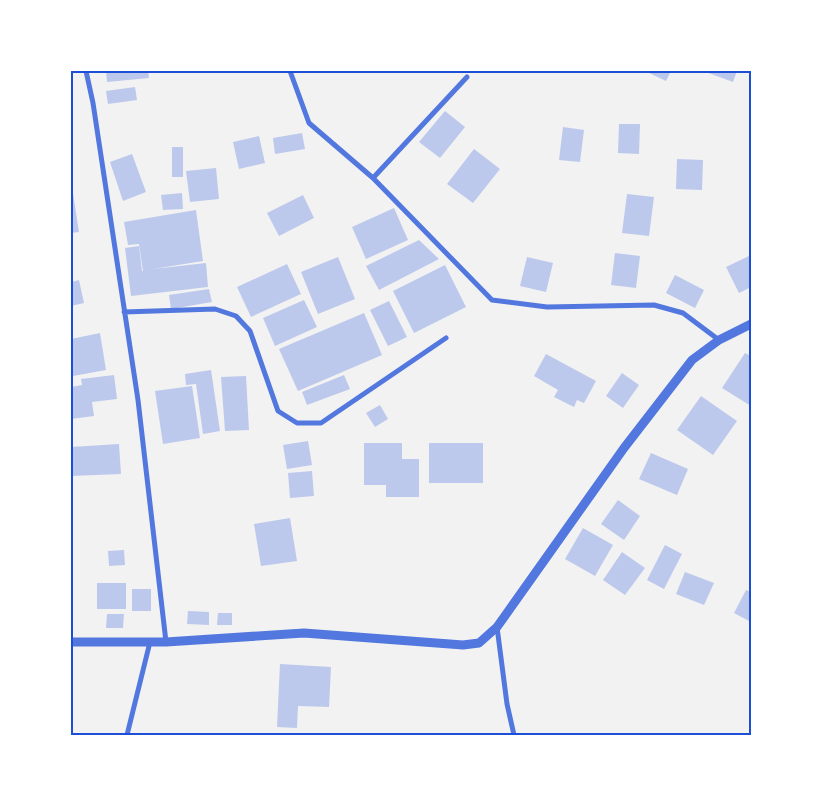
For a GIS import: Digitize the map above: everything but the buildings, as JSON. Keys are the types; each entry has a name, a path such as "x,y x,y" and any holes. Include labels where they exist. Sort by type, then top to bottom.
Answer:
{"street":[{"path":"86,71 93,102 138,400 166,642"},
{"path":"290,71 309,123 373,178 492,300 547,307 654,305 684,313 719,340"},
{"path":"373,178 467,77"},
{"path":"124,312 215,309 236,316 250,330 278,411 297,423 321,423 446,338"},
{"path":"71,642 166,642 304,633 463,645 479,643 497,627 624,448 692,360 719,340 751,324"},
{"path":"497,627 507,704 514,735"},
{"path":"127,735 150,642"}]}
